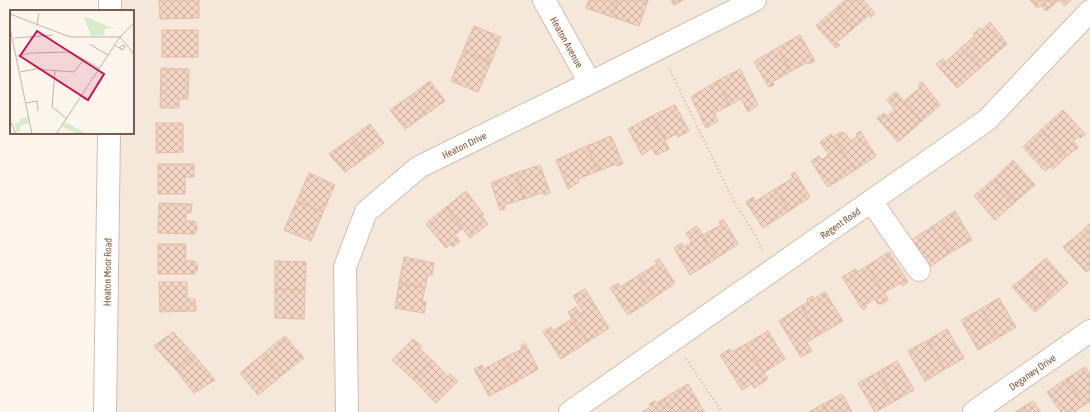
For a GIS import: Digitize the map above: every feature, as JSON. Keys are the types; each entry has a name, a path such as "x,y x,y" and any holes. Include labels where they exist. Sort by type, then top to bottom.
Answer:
{"street":[{"name":"Heaton Avenue","path":"544,0 590,84"},
{"name":"Heaton Drive","path":"347,412 345,267 366,212 419,167 590,84 754,0"},
{"name":"Regent Road","path":"570,412 987,120 1090,11"},
{"name":"Heaton Moor Road","path":"105,412 108,134"},
{"path":"871,201 919,270"},
{"name":"Deganwy Drive","path":"974,412 1090,331"}],"path":[{"path":"660,48 732,198 755,235 772,270"},
{"path":"673,340 722,412"}],"shaded area":[{"path":"110,0 1090,0 1090,412 105,412 109,134 134,134 134,10 110,10"}],"building":[{"path":"159,0 199,0 199,18 160,19"},
{"path":"589,0 618,0 612,17 586,8"},
{"path":"618,0 648,0 639,26 612,17"},
{"path":"671,0 683,0 674,5"},
{"path":"845,0 863,0 875,13 871,17 869,15 854,28 836,8"},
{"path":"1030,0 1059,0 1046,11 1041,5 1037,8"},
{"path":"1059,0 1071,0 1065,6"},
{"path":"836,8 854,28 837,42 840,45 836,48 816,26"},
{"path":"990,22 1007,44 981,67 962,47 975,36 973,34 980,28 982,30"},
{"path":"474,26 501,37 491,62 463,51"},
{"path":"162,30 198,30 198,57 162,57"},
{"path":"800,35 815,61 809,64 808,62 791,71 777,48"},
{"path":"962,47 981,67 957,88 936,64 943,59 946,62"},
{"path":"777,48 791,71 772,82 774,85 769,87 754,62"},
{"path":"463,51 491,62 478,92 451,81"},
{"path":"161,68 189,69 188,99 179,99 179,108 160,108"},
{"path":"740,69 758,105 748,112 741,99 730,105 717,81"},
{"path":"430,81 445,101 425,115 410,96"},
{"path":"717,81 730,105 714,113 718,121 706,128 691,97"},
{"path":"922,82 940,105 922,121 904,101 920,88 918,85"},
{"path":"896,92 922,121 898,142 877,118 884,113 887,116 895,110 887,100"},
{"path":"410,96 425,115 405,129 390,110"},
{"path":"675,105 689,131 678,137 676,134 665,140 652,116"},
{"path":"1063,110 1085,134 1081,138 1079,136 1073,141 1078,147 1066,157 1041,130"},
{"path":"652,116 669,149 656,155 652,148 642,155 628,129"},
{"path":"156,123 183,123 183,152 156,153"},
{"path":"370,124 384,143 366,157 351,138"},
{"path":"1041,130 1066,157 1053,169 1051,166 1045,171 1023,147"},
{"path":"860,131 876,156 855,170 833,137 842,132 846,134 850,141 858,136 856,134"},
{"path":"831,134 855,170 828,187 811,161 819,156 821,160 829,155 820,142"},
{"path":"611,136 623,164 617,166 616,164 598,171 587,146"},
{"path":"351,138 366,157 345,172 329,154"},
{"path":"587,146 598,171 578,179 579,182 568,189 556,160"},
{"path":"1013,160 1035,185 1015,202 994,179"},
{"path":"158,164 194,164 194,177 185,177 185,194 158,194"},
{"path":"540,165 550,193 544,195 543,192 524,199 516,173"},
{"path":"795,172 810,197 789,211 775,189 793,178 791,175"},
{"path":"309,173 335,185 323,212 297,201"},
{"path":"516,173 524,199 504,205 505,209 500,210 491,183"},
{"path":"994,179 1015,202 995,220 974,196"},
{"path":"775,189 789,211 763,228 746,202 753,197 756,201"},
{"path":"466,191 484,215 482,217 488,224 470,238 446,207"},
{"path":"297,201 323,212 311,241 284,230"},
{"path":"159,203 192,204 191,213 186,213 186,221 194,221 197,224 197,230 194,234 158,233"},
{"path":"446,207 463,228 455,235 460,241 453,247 450,244 446,248 426,224"},
{"path":"955,211 972,240 950,253 933,226"},
{"path":"723,219 738,244 717,258 703,235 721,225 719,222"},
{"path":"1090,223 1090,242 1081,232"},
{"path":"697,226 717,258 690,275 674,248 681,243 684,247 692,242 686,233"},
{"path":"933,226 950,253 928,268 910,241"},
{"path":"1081,232 1090,242 1090,269 1086,272 1063,247"},
{"path":"158,244 186,244 185,261 194,261 198,265 197,271 194,274 158,274"},
{"path":"889,252 908,282 902,286 900,283 884,293 867,266"},
{"path":"404,257 434,263 432,275 428,275 425,288 399,283"},
{"path":"1046,258 1068,283 1052,297 1030,272"},
{"path":"659,259 675,283 654,298 639,275 657,264 655,261"},
{"path":"275,261 306,262 305,290 275,289"},
{"path":"867,266 888,299 882,304 878,304 875,299 865,305 867,307 863,310 842,277 856,269 857,272"},
{"path":"1030,272 1052,297 1035,312 1012,287"},
{"path":"639,275 654,298 628,315 610,288 618,283 620,287"},
{"path":"159,282 187,282 187,299 195,299 196,311 160,312"},
{"path":"399,283 425,288 422,301 426,302 424,313 395,308"},
{"path":"275,289 305,290 304,319 275,318"},
{"path":"585,289 609,328 587,342 568,312 576,307 580,313 583,312 573,296"},
{"path":"825,292 843,321 819,335 801,306 808,302 807,299 812,296 814,299"},
{"path":"999,298 1016,327 998,338 981,309"},
{"path":"801,306 819,335 807,342 812,351 801,357 779,321"},
{"path":"981,309 998,338 978,350 961,320"},
{"path":"572,319 587,342 561,359 543,332 551,327 553,331"},
{"path":"947,329 964,358 945,369 928,340"},
{"path":"768,331 785,359 763,373 746,344"},
{"path":"173,332 194,355 176,370 154,346"},
{"path":"285,336 304,358 281,376 263,354"},
{"path":"413,339 422,346 419,348 433,361 414,380 392,360"},
{"path":"928,340 945,369 925,381 908,351"},
{"path":"525,343 538,369 516,382 504,358 522,349 521,346"},
{"path":"746,344 768,379 754,388 752,384 742,390 720,355 730,349 732,352"},
{"path":"263,354 281,376 258,395 240,373"},
{"path":"194,355 215,380 194,393 176,370"},
{"path":"504,358 516,382 489,396 474,369 482,365 484,369"},
{"path":"433,361 448,377 450,374 458,381 436,403 414,380"},
{"path":"897,361 914,390 895,401 878,372"},
{"path":"1085,367 1090,374 1090,402 1084,405 1066,379"},
{"path":"878,372 895,401 875,412 858,383"},
{"path":"1066,379 1084,405 1074,412 1061,412 1047,392"},
{"path":"688,384 705,412 672,412 663,399"},
{"path":"842,394 852,412 828,412 823,404"},
{"path":"663,399 672,412 642,412 651,407 649,404 655,401 657,403"},
{"path":"1033,401 1041,412 1015,412"},
{"path":"823,404 828,412 809,412"}]}
